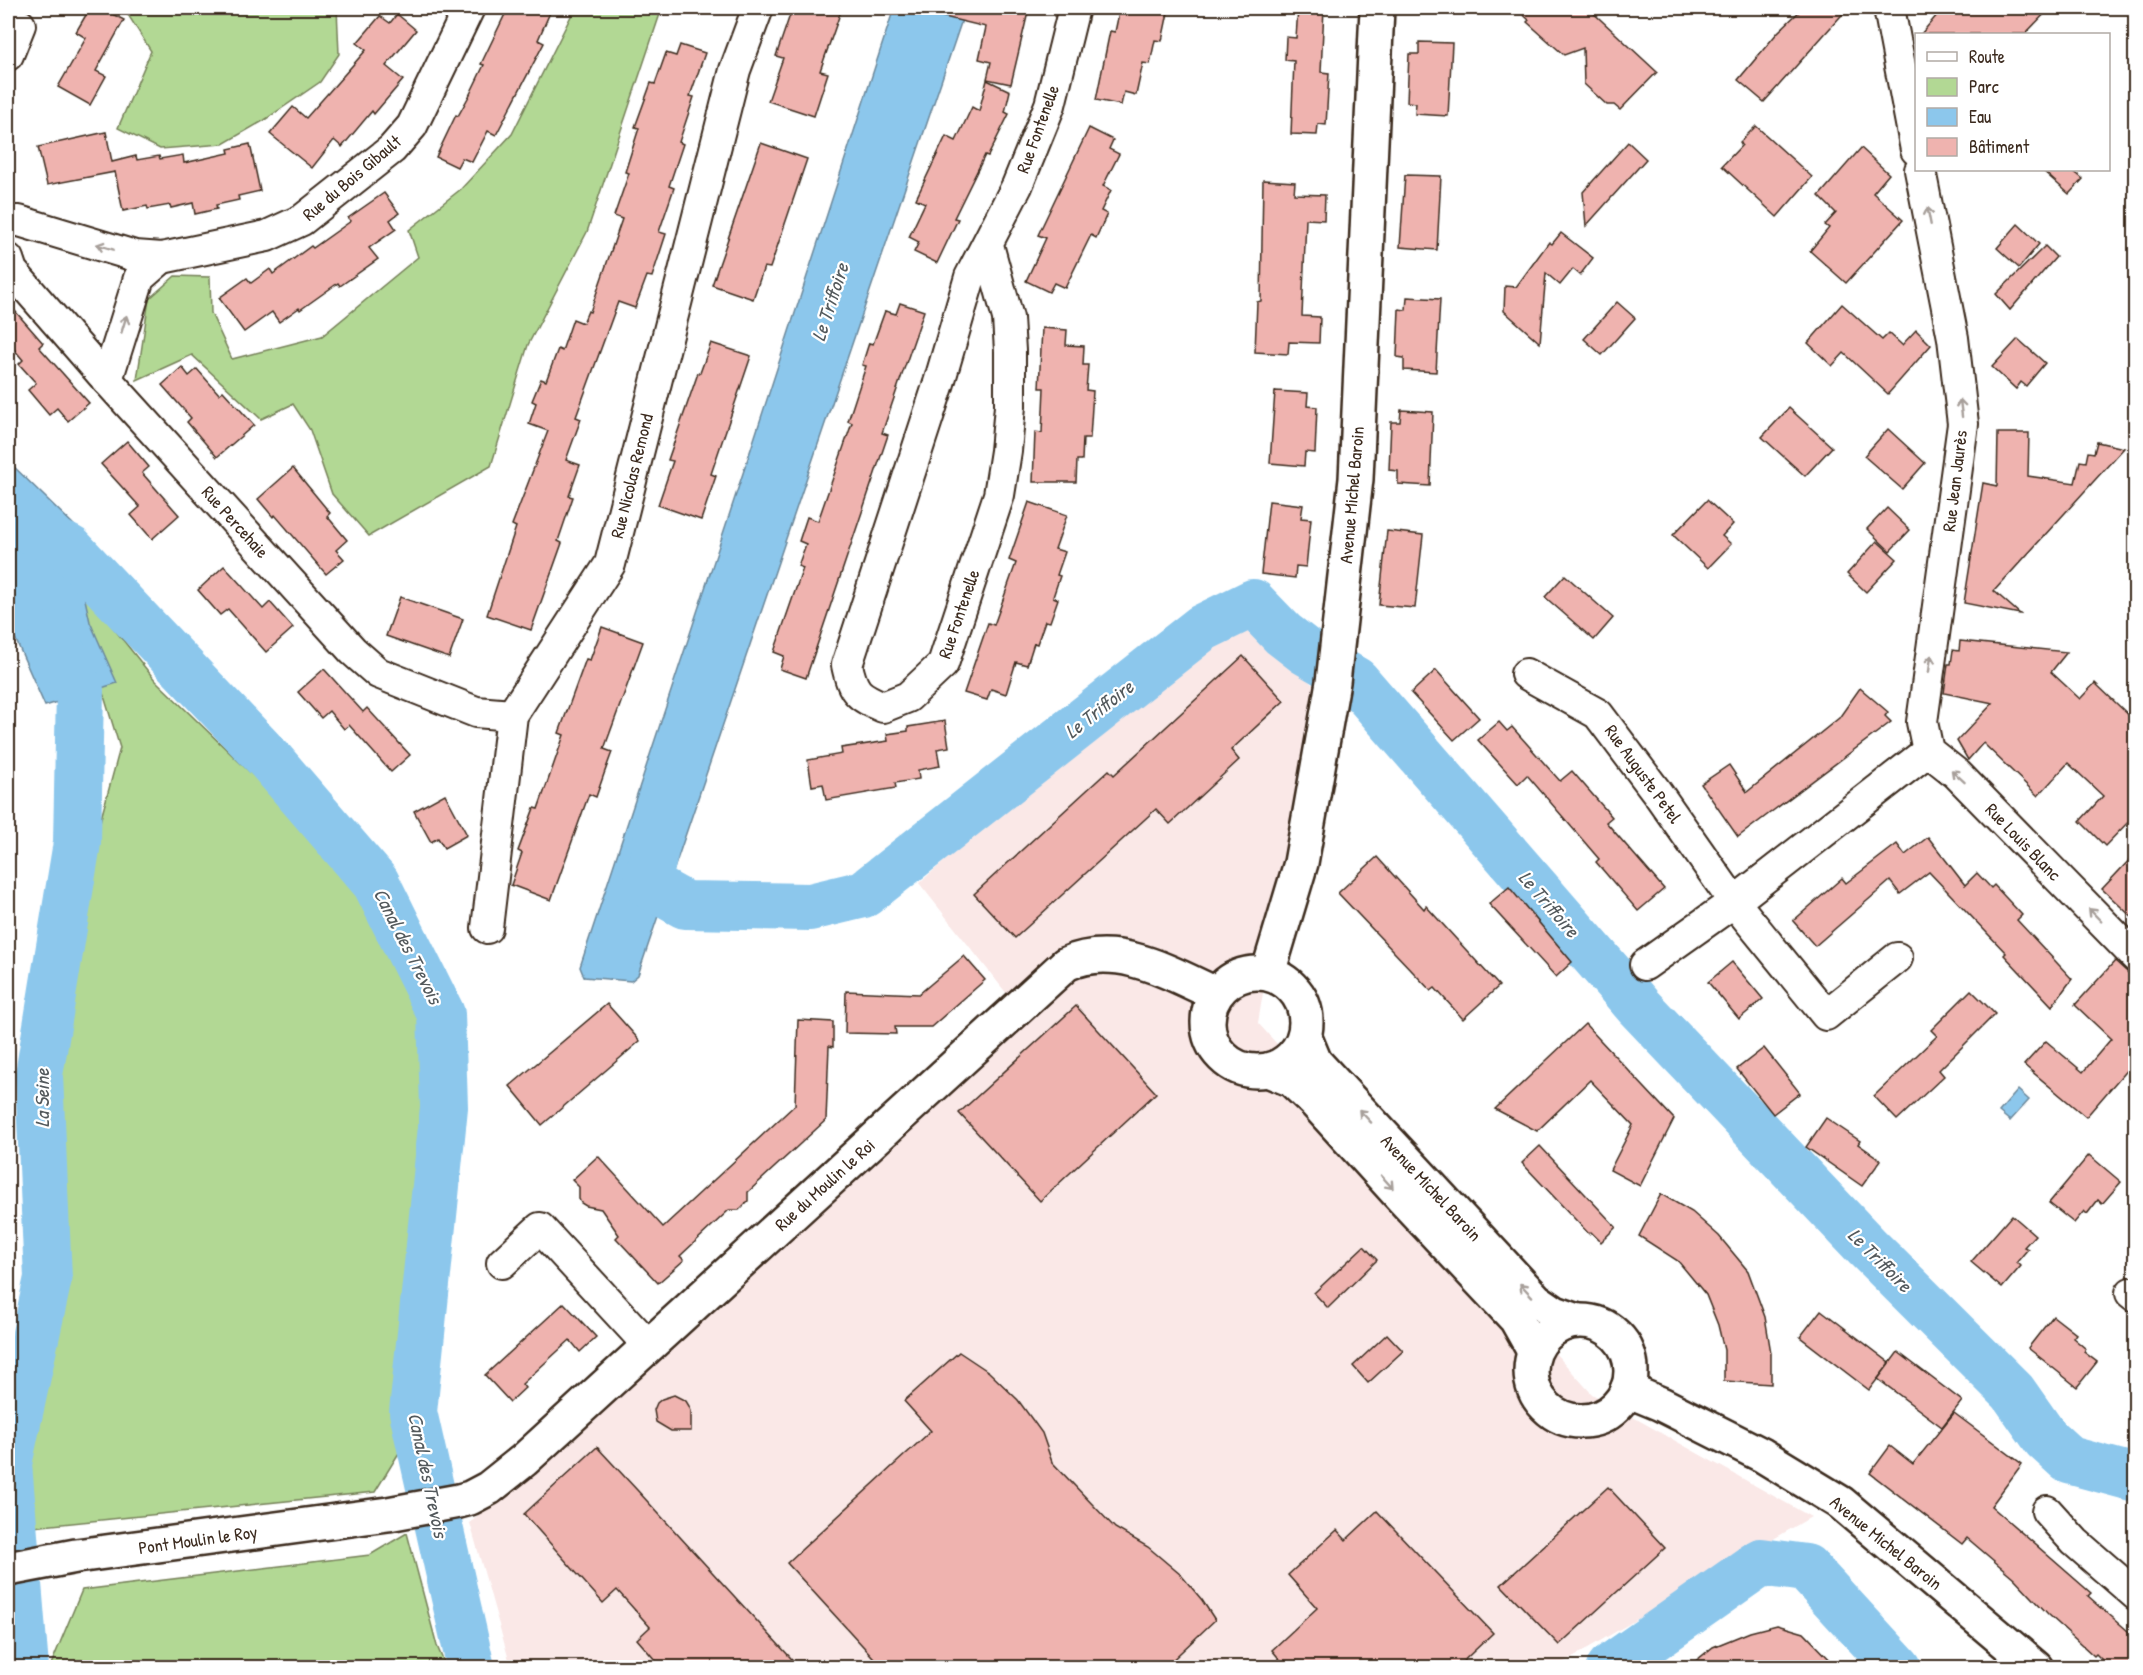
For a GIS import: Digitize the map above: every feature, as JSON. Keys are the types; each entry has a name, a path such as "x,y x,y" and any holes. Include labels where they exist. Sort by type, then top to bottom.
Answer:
{"street":[{"name":"Rue du Bois Gibault","path":"8,221 19,221 135,256 162,258 267,236 302,220 392,148 412,126 469,8"},
{"name":"Rue Nicolas Remond","path":"487,928 512,715 610,564 735,70 758,8"},
{"name":"Rue Fontenelle","path":"988,244 1008,318 1010,351 1010,406 999,495 943,664 908,697 883,707 861,697 850,682 847,665 939,383 970,277 1017,186 1050,105 1074,8"},
{"name":"Avenue Michel Baroin","path":"1268,974 1301,863 1338,642 1356,479 1377,8"},
{"path":"1889,8 1915,140"},
{"path":"8,55 20,25"},
{"name":"Rue Jean Jaurès","path":"1920,171 1953,338 1963,424 1922,722 1928,751"},
{"name":"Rue du Bois Gibault","path":"107,380 139,278 162,258"},
{"name":"Rue Percehaie","path":"8,259 12,271 107,380 353,651 378,673 476,712 512,715"},
{"name":"Rue Auguste Petel","path":"1526,674 1598,714 1656,791 1734,902 1826,1015 1897,958"},
{"path":"1645,965 1734,902 1928,751"},
{"name":"Rue Louis Blanc","path":"1928,751 1957,774 2136,957"},
{"name":"Rue du Moulin le Roi","path":"459,1502 489,1488 524,1460 1066,964 1081,958 1102,955 1123,957 1172,974 1216,994"},
{"path":"1247,974 1268,974 1283,980 1299,994 1307,1018 1305,1038 1298,1052 1285,1064 1270,1071 1242,1070 1226,1061 1213,1045 1208,1028 1210,1006 1216,994 1228,982 1247,974"},
{"name":"Avenue Michel Baroin","path":"1305,1038 1315,1062 1536,1300 1555,1313 1575,1320"},
{"name":"Avenue Michel Baroin","path":"1270,1071 1292,1080 1316,1102 1516,1319 1534,1351"},
{"path":"502,1263 540,1228 649,1346"},
{"path":"1575,1320 1588,1321 1607,1327 1621,1340 1629,1356 1631,1376 1620,1402 1610,1412 1593,1419 1577,1421 1560,1417 1546,1407 1537,1396 1530,1368 1534,1351 1544,1336 1558,1326 1575,1320"},
{"name":"Avenue Michel Baroin","path":"1627,1390 1661,1404 1762,1455 1841,1503 2036,1668"},
{"name":"Pont Moulin le Roy","path":"8,1569 76,1556 388,1514 459,1502"},
{"path":"2047,1510 2075,1542 2136,1595"}],"shaded area":[{"path":"1236,612 1314,686 1258,1023 1592,1394 1811,1517 1554,1668 511,1667 470,1523 597,1404 1011,999 919,883"}],"green space":[{"path":"116,8 204,8 208,10 217,8 337,8 339,54 320,82 263,121 223,144 160,149 118,128 151,51 127,13"},
{"path":"575,8 662,8 587,232 528,345 491,466 369,536 332,494 310,430 293,404 261,419 192,355 137,380 149,299 175,276 210,277 211,313 232,359 322,336 418,257 409,230 461,189 512,134"},
{"path":"79,585 155,680 261,783 351,879 387,939 421,1004 424,1098 404,1323 402,1448 375,1492 33,1527 24,1467 63,1257 58,1157 59,1059 96,837 120,748 88,644"},
{"path":"407,1533 437,1646 446,1667 50,1667 82,1590 370,1555"}],"water":[{"path":"894,8 966,8 638,975 631,981 584,977 580,967"},
{"path":"8,461 114,564 89,589 82,586 90,622 117,683 45,706 8,622"},
{"path":"2018,1090 2029,1100 2010,1121 1999,1112"}],"building":[{"path":"90,8 101,8 124,20 96,71 106,76 90,105 58,87 86,38 76,32"},
{"path":"508,8 552,8 538,40 544,43 496,135 488,131 472,162 462,158 457,167 436,157 484,65 481,64"},
{"path":"795,8 842,8 820,71 828,73 814,116 768,101 783,58 776,56 791,12 793,13"},
{"path":"941,8 1029,8 1011,84 987,79 991,62 979,59 986,27 940,16"},
{"path":"1120,8 1169,8 1162,41 1155,40 1150,64 1143,63 1136,95 1124,92 1121,105 1096,100 1110,31 1115,32"},
{"path":"1298,8 1324,8 1321,72 1329,73 1326,125 1318,124 1317,135 1291,134 1294,61 1285,60 1286,37 1296,38"},
{"path":"1516,8 1588,8 1657,72 1620,110 1614,105 1607,105 1584,84 1583,48 1564,55 1527,22 1529,20"},
{"path":"1803,8 1848,8 1764,102 1738,80 1778,32"},
{"path":"1943,8 2050,8 2026,33 1922,33"},
{"path":"397,14 416,30 386,66 403,80 374,114 372,111 342,147 334,140 312,168 270,134 293,107 306,118 366,50 357,43 380,16 390,23"},
{"path":"1419,42 1452,43 1448,116 1415,114 1416,103 1407,102 1409,54 1419,54"},
{"path":"680,45 705,53 690,96 694,97 679,142 683,144 669,186 674,188 659,232 666,234 652,277 647,276 635,308 618,302 576,417 581,419 566,460 580,465 569,496 573,497 558,541 562,543 531,630 487,615 516,527 512,525 548,431 529,424 536,403 532,401 541,379 546,381 558,349 562,351 573,319 583,323 588,311 590,312 622,219 614,216 629,173 625,172 639,128 635,127 651,83 655,84 666,53 676,56"},
{"path":"987,80 1010,91 1005,112 1009,114 988,156 985,155 954,218 958,219 937,263 914,252 919,242 909,237 925,203 916,199 946,136 956,141 972,107 979,111"},
{"path":"1756,126 1812,177 1777,217 1722,166 1742,145 1740,142"},
{"path":"1089,128 1113,140 1109,149 1119,154 1103,186 1111,190 1101,211 1107,214 1096,238 1091,235 1065,288 1054,283 1049,292 1026,281 1046,238 1038,235"},
{"path":"106,132 112,162 136,156 137,160 183,155 184,163 229,153 228,149 250,144 260,191 238,196 239,200 216,205 217,209 195,214 193,203 171,208 170,205 148,209 147,206 123,211 115,172 47,185 38,147"},
{"path":"1628,142 1646,159 1586,226 1583,192"},
{"path":"761,143 807,159 770,268 764,267 753,299 712,285"},
{"path":"1861,148 1889,174 1873,193 1903,220 1846,283 1810,251 1829,228 1825,225 1836,213 1819,196"},
{"path":"2043,171 2073,171 2083,179 2069,194"},
{"path":"1405,175 1441,176 1437,250 1400,247"},
{"path":"1263,180 1295,182 1294,194 1325,195 1324,220 1306,219 1302,316 1320,317 1319,343 1289,342 1288,354 1255,352 1257,302 1261,301"},
{"path":"384,193 399,213 390,220 396,229 369,248 378,259 340,286 338,283 279,322 272,312 244,332 219,298 247,278 251,283 270,269 273,274 311,246 313,248 351,221 348,218"},
{"path":"2018,224 2039,244 2019,268 1997,248"},
{"path":"1561,233 1593,258 1580,275 1573,269 1560,285 1546,273 1540,343 1504,311 1505,286 1516,287 1549,242 1552,244"},
{"path":"2045,246 2056,257 2010,310 1996,294"},
{"path":"1407,297 1440,299 1436,372 1404,370 1404,358 1397,357 1399,309 1406,310"},
{"path":"1617,302 1635,318 1602,355 1584,339"},
{"path":"8,303 43,343 39,347 89,403 68,421 57,408 49,415 28,390 36,383 19,364 23,360 8,342"},
{"path":"900,303 924,311 882,433 888,435 806,678 780,669 784,656 774,652 803,568 798,566 806,544 799,541 807,517 818,521 852,423 848,421 866,366 862,365 869,343 873,344 885,311 896,314"},
{"path":"1842,304 1882,340 1889,333 1902,345 1916,330 1931,345 1888,394 1844,353 1832,366 1808,343"},
{"path":"1042,328 1067,330 1066,345 1084,346 1083,365 1088,365 1086,390 1093,391 1090,438 1083,438 1082,460 1077,460 1076,482 1033,482 1035,432 1042,433 1044,388 1039,388"},
{"path":"2018,339 2045,363 2026,386 2021,382 2016,389 1992,367"},
{"path":"711,343 751,356 711,474 716,476 701,520 658,505 673,461 668,460 698,373 700,373"},
{"path":"182,367 189,376 197,369 219,394 223,391 254,425 217,457 187,422 191,418 162,385"},
{"path":"1275,391 1308,393 1307,406 1317,407 1315,453 1305,452 1304,466 1270,463"},
{"path":"1789,408 1832,447 1805,476 1762,437"},
{"path":"1401,410 1433,412 1430,486 1398,484 1398,471 1389,470 1391,422 1400,422"},
{"path":"1888,429 1925,463 1902,489 1864,456"},
{"path":"1998,433 2029,433 2028,476 2075,483 2080,461 2086,462 2088,452 2094,453 2097,442 2124,448 1994,591 2020,614 1964,603 1983,483 1997,486"},
{"path":"127,441 149,467 142,473 179,515 152,539 131,515 140,507 101,464"},
{"path":"293,468 330,513 327,516 347,540 336,550 344,559 326,574 275,515 273,517 258,499"},
{"path":"1707,500 1733,524 1722,536 1731,544 1708,568 1673,535"},
{"path":"1269,501 1303,505 1301,518 1311,519 1306,567 1296,566 1295,578 1261,574"},
{"path":"1029,502 1067,515 1055,549 1065,552 1057,575 1060,576 1053,597 1058,599 1050,622 1045,621 1037,644 1034,643 1027,665 1016,662 1006,694 991,689 987,700 964,693 988,623 994,625 1016,563 1009,560"},
{"path":"1887,508 1910,530 1890,551 1867,529"},
{"path":"1387,531 1423,535 1415,608 1379,605"},
{"path":"1877,541 1897,559 1866,592 1847,574"},
{"path":"224,566 263,609 270,602 293,628 266,652 228,609 220,615 198,590"},
{"path":"1565,575 1613,618 1594,640 1545,597"},
{"path":"400,597 463,619 449,658 386,636"},
{"path":"602,627 643,642 604,749 612,752 596,797 589,794 551,900 511,885 522,853 518,851 534,808 538,809 564,735 559,733 586,659 590,660"},
{"path":"1960,641 2067,652 2051,672 2080,699 2095,683 2136,722 2136,814 2105,846 2080,821 2103,796 2068,763 2038,796 1983,743 1968,760 1957,741 1993,703 1944,693 1948,664 1951,664 1953,650 1959,651"},
{"path":"1243,656 1284,701 1231,750 1239,760 1170,824 1156,809 1015,938 974,894 1109,770 1114,775"},
{"path":"324,669 363,712 367,708 410,755 391,772 349,725 344,729 329,711 321,718 298,692"},
{"path":"1436,670 1479,718 1454,740 1411,693"},
{"path":"1860,688 1888,712 1885,716 1891,722 1738,837 1701,784 1729,765 1747,792 1839,718"},
{"path":"945,721 949,747 937,749 940,766 918,770 919,779 895,783 896,788 826,800 823,784 812,786 808,760 842,754 841,748 888,741 887,734 908,731 908,727"},
{"path":"1499,722 1507,731 1512,727 1560,781 1572,771 1612,817 1606,822 1664,889 1638,911 1596,862 1599,859 1527,775 1518,784 1478,740"},
{"path":"445,794 467,835 444,848 438,838 431,842 414,811"},
{"path":"1928,837 1965,885 1977,873 1991,888 1994,885 2022,915 2017,920 2072,979 2052,1006 2004,955 2006,953 1929,872 1900,894 1890,881 1815,946 1793,921 1842,878 1846,883 1897,844 1905,855"},
{"path":"2136,853 2136,921 2102,889"},
{"path":"1377,857 1424,909 1426,906 1499,986 1463,1019 1435,988 1431,991 1338,893"},
{"path":"1509,887 1572,962 1556,977 1489,904"},
{"path":"964,956 985,980 931,1027 895,1027 896,1034 845,1033 846,991 919,994"},
{"path":"2115,961 2136,980 2136,1059 2086,1117 2024,1065 2046,1041 2083,1072 2111,1039 2075,1005"},
{"path":"1732,962 1763,999 1739,1019 1708,982"},
{"path":"1971,990 1995,1014 1939,1070 1944,1076 1897,1120 1874,1096 1937,1036 1931,1030"},
{"path":"607,1004 640,1041 542,1125 510,1086"},
{"path":"1076,1006 1156,1093 1040,1201 959,1113"},
{"path":"798,1020 833,1022 833,1047 829,1046 826,1120 748,1192 748,1201 739,1210 729,1210 680,1256 684,1260 658,1283 616,1238 619,1235 601,1209 581,1203 579,1187 572,1180 598,1156 663,1227 795,1105"},
{"path":"1585,1024 1674,1119 1640,1186 1610,1170 1633,1125 1590,1080 1537,1131 1495,1109"},
{"path":"1764,1048 1800,1093 1773,1114 1737,1069"},
{"path":"1826,1118 1860,1141 1858,1144 1881,1160 1862,1186 1806,1147"},
{"path":"1540,1146 1616,1227 1601,1242 1591,1232 1589,1234 1522,1163"},
{"path":"2089,1155 2121,1182 2102,1204 2098,1200 2087,1214 2084,1211 2074,1223 2049,1203"},
{"path":"1661,1194 1692,1212 1719,1236 1748,1271 1765,1317 1771,1353 1771,1384 1724,1381 1724,1350 1718,1325 1706,1295 1678,1261 1639,1236"},
{"path":"2012,1215 2035,1235 2024,1247 2028,1249 2017,1262 2021,1266 2002,1288 1971,1262"},
{"path":"1364,1246 1377,1260 1328,1308 1314,1293"},
{"path":"564,1303 596,1337 580,1352 570,1340 522,1384 525,1388 510,1402 485,1375"},
{"path":"1821,1310 1890,1363 1869,1390 1800,1337"},
{"path":"2053,1316 2076,1334 2073,1338 2086,1349 2084,1352 2097,1362 2077,1387 2028,1348"},
{"path":"1387,1334 1403,1351 1368,1383 1353,1366"},
{"path":"959,1352 989,1372 1018,1400 1042,1433 1052,1462 1115,1528 1148,1547 1181,1575 1215,1620 1164,1668 883,1668 787,1563 931,1431 904,1401"},
{"path":"1898,1352 1962,1401 1942,1427 1878,1379"},
{"path":"674,1395 686,1401 689,1406 691,1431 671,1431 656,1422 654,1410 657,1403"},
{"path":"1954,1413 2022,1464 1991,1506 2091,1593 2088,1596 2136,1638 2136,1668 2110,1668 2048,1614 2014,1578 1967,1538 1962,1544 1870,1473 1890,1446 1913,1464"},
{"path":"597,1447 800,1668 662,1668 637,1639 650,1627 617,1590 603,1603 524,1514"},
{"path":"1608,1487 1665,1548 1559,1645 1501,1585"},
{"path":"1377,1511 1493,1633 1456,1668 1287,1668 1272,1650 1317,1608 1288,1575 1337,1530 1346,1540"},
{"path":"1777,1625 1804,1633 1838,1668 1687,1668 1713,1647 1750,1632"}],"waterway":[{"name":"Canal des Trevois","path":"8,519 70,549 271,761 376,883 441,1014 444,1107 413,1412 471,1668"},
{"name":"Le Triffoire","path":"657,840 647,884 685,905 810,907 864,894 1202,628 1253,603 1283,634 1305,651 1356,681 1638,1006 1867,1247 2013,1392 2046,1439 2069,1460 2136,1478"},
{"name":"La Seine","path":"25,1668 8,1464 48,1278 39,1075 77,843 80,690 53,635"},
{"name":"Canal des Trevois","path":"1610,1668 1761,1562 1806,1568 1898,1668"}]}
